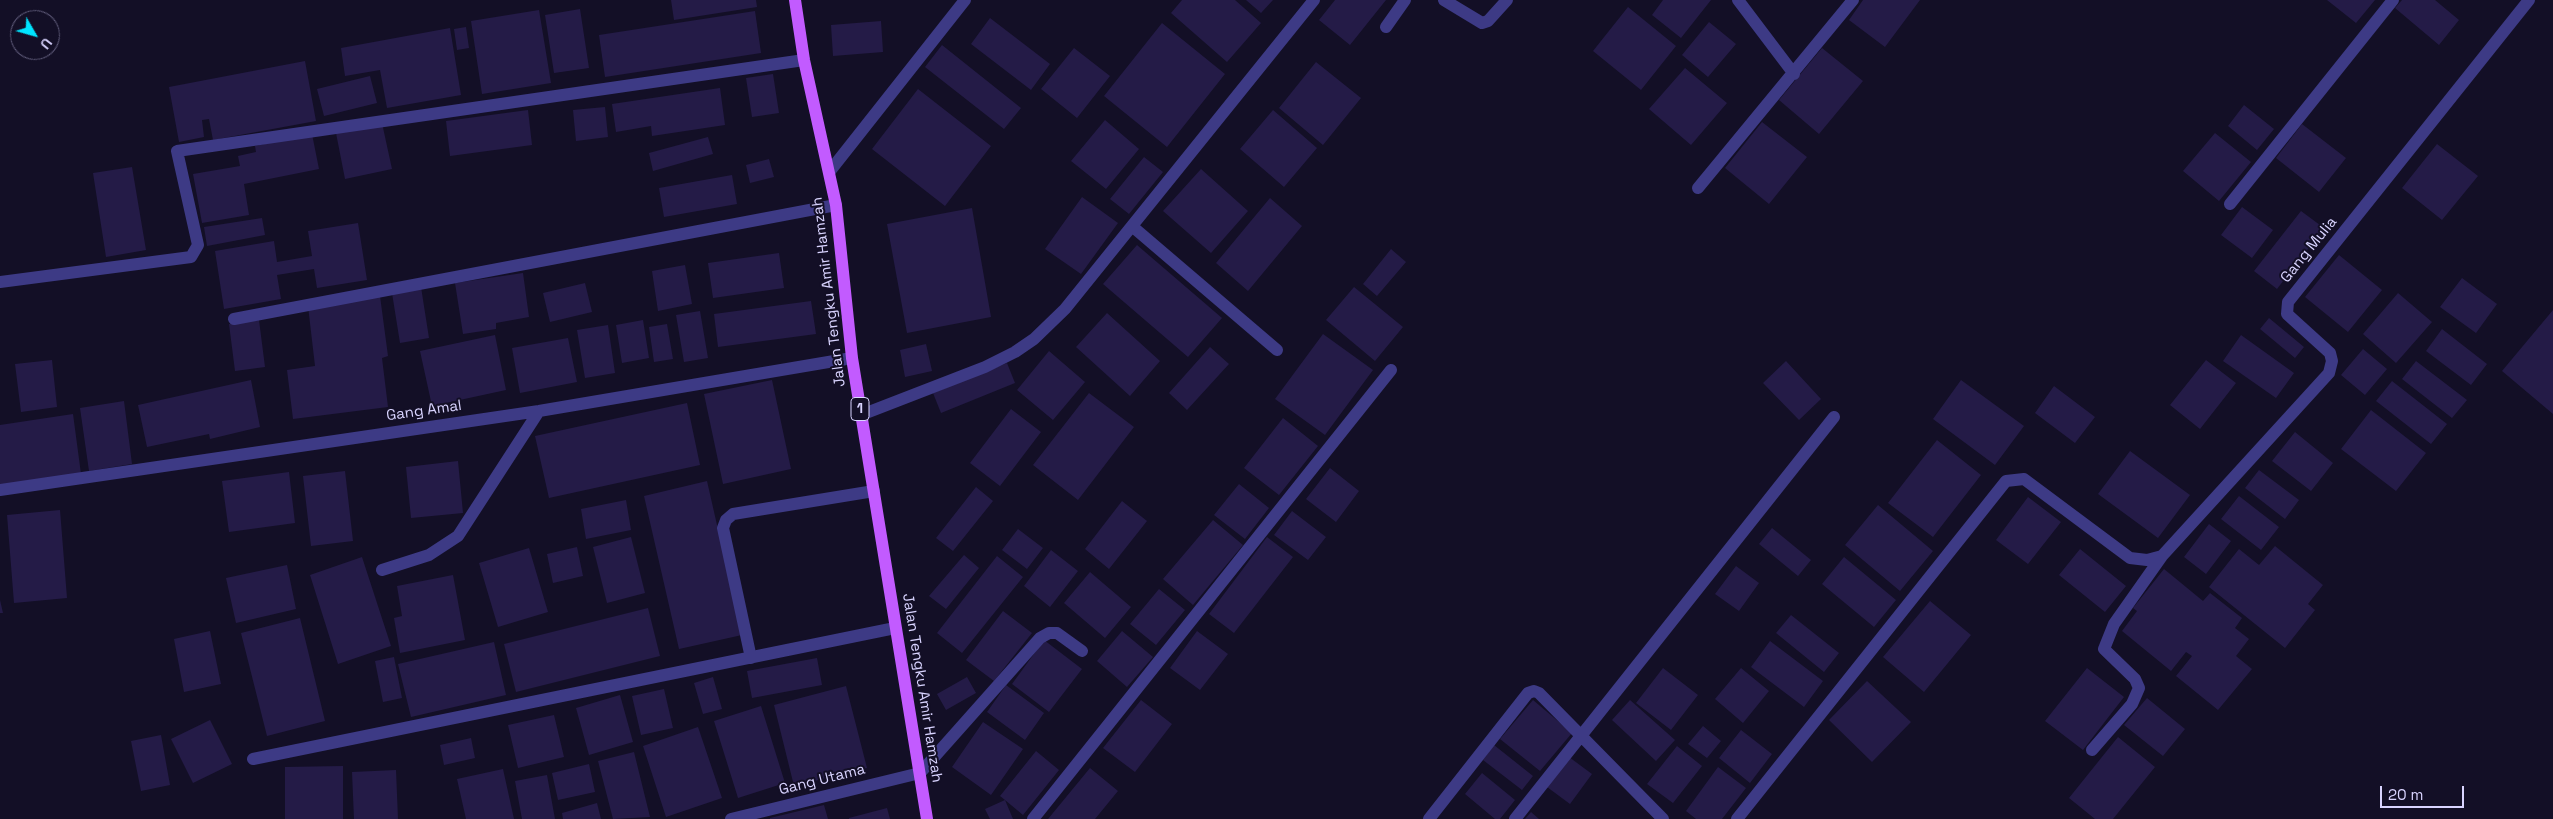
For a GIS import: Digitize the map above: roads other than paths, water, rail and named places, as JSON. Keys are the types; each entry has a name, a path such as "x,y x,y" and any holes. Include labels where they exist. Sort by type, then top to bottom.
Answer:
{"main road":[{"name":"Jalan Tengku Amir Hamzah","path":"795,0 804,60 830,170 836,204 852,358 927,819"}],"street":[{"path":"830,170 965,0"},
{"path":"861,415 985,367 1028,344 1065,309 1314,0"},
{"path":"1386,28 1405,0"},
{"path":"1444,0 1482,23 1488,21 1507,0"},
{"path":"1738,0 1794,74"},
{"path":"1698,188 1794,74 1853,0"},
{"path":"2230,204 2393,0"},
{"name":"Gang Mulia","path":"2162,556 2329,373 2332,362 2330,353 2287,314 2288,302 2529,0"},
{"path":"0,282 191,257 198,245 177,151 804,60"},
{"path":"234,319 836,204"},
{"path":"1132,227 1277,350"},
{"name":"Gang Amal","path":"0,490 539,411 852,358"},
{"path":"1033,819 1391,370"},
{"path":"382,570 429,555 458,536 539,411"},
{"path":"1515,819 1582,737 1834,417"},
{"path":"1737,819 2006,481 2024,479 2130,558 2147,560 2162,556"},
{"path":"751,658 723,528 726,520 733,514 874,492"},
{"path":"2092,750 2132,704 2139,688 2135,679 2104,649 2114,624 2162,556"},
{"path":"253,759 895,628"},
{"path":"920,773 1040,638 1049,632 1057,633 1082,651"},
{"path":"1429,819 1528,693 1539,693 1664,819"},
{"name":"Gang Utama","path":"730,819 920,773"}]}
